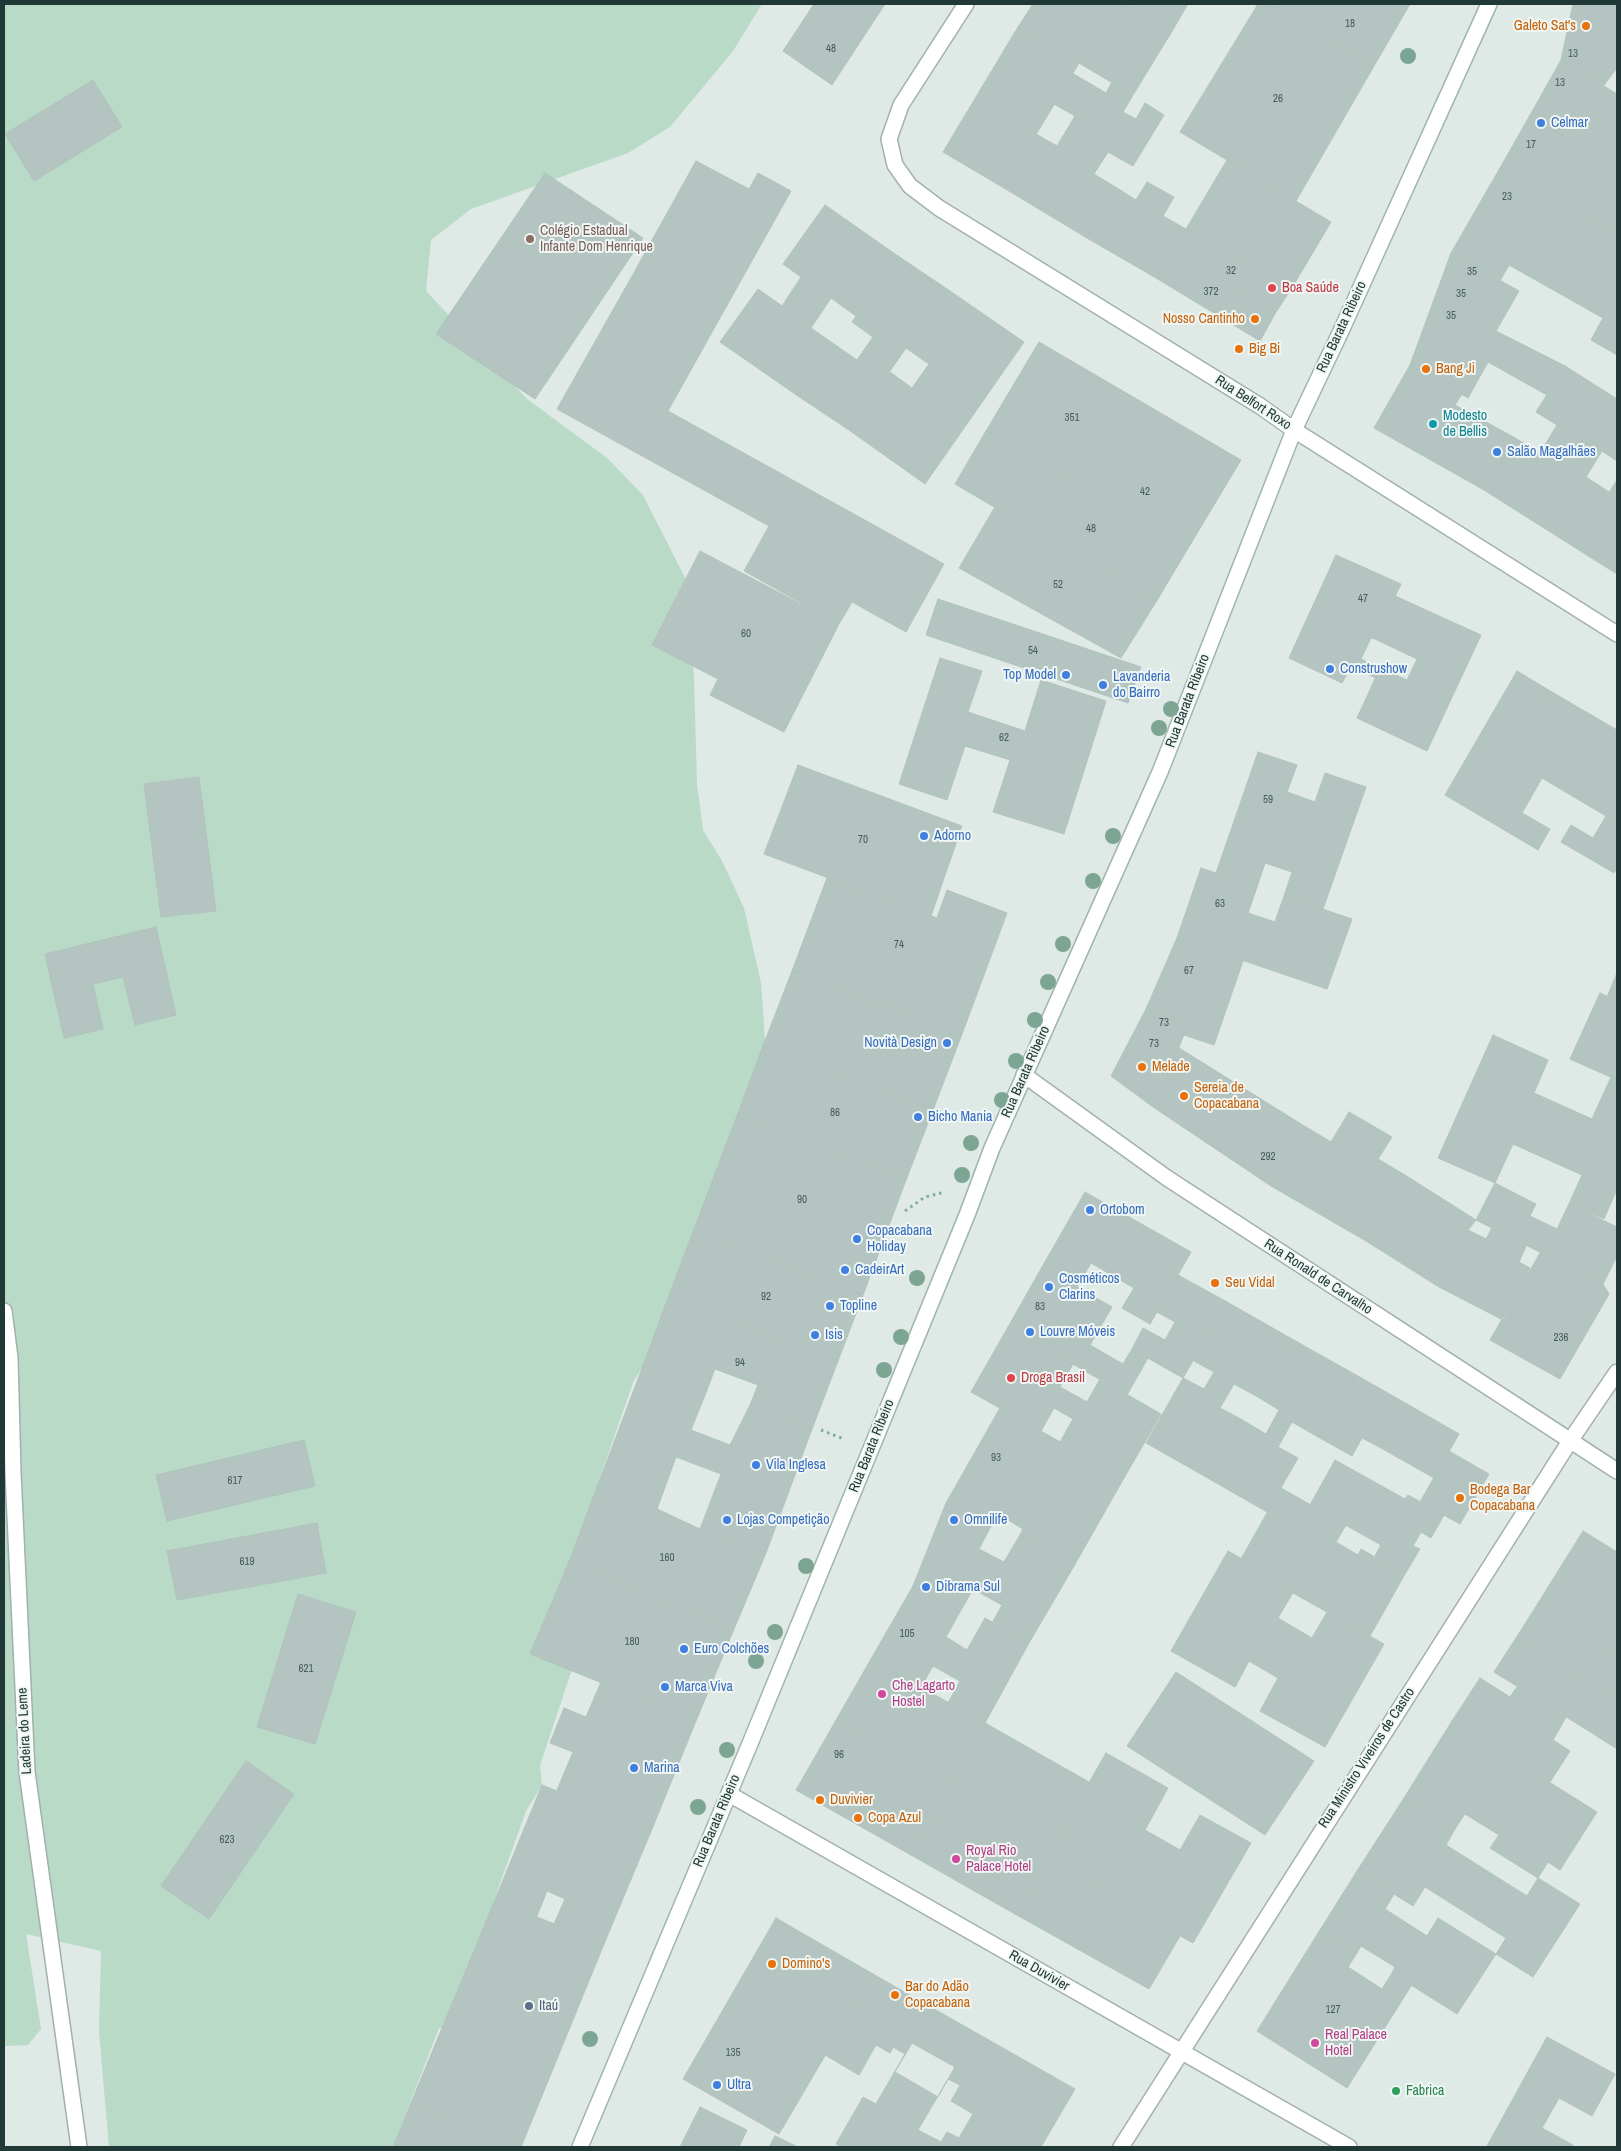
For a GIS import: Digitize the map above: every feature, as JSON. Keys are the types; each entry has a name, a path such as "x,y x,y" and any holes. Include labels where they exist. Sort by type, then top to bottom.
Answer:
{"street":[{"name":"Rua Belfort Roxo","path":"966,4 902,105 889,139 895,165 910,186 939,208 1260,406 1294,430 1617,634"},
{"name":"Rua Barata Ribeiro","path":"580,2147 729,1794 1024,1075 1160,772 1294,430 1341,331 1489,4"},
{"name":"Rua Ronald de Carvalho","path":"1024,1075 1167,1178 1617,1471"},
{"name":"Ladeira do Leme","path":"4,1312 10,1358 13,1473 27,1772 79,2147"},
{"name":"Rua Ministro Viveiros de Castro","path":"1121,2147 1570,1441 1617,1372"},
{"name":"Rua Duvivier","path":"729,1794 1349,2147"}],"path":[{"path":"904,1211 925,1197 942,1191 973,1196"}],"green space":[{"path":"4,4 762,4 733,51 670,127 628,153 471,209 431,240 426,291 527,399 607,458 643,495 687,582 694,679 697,784 703,830 722,861 744,908 761,983 766,1055 649,1359 634,1380 599,1480 618,1489 573,1666 540,1765 542,1785 526,1811 499,1886 488,1926 448,2030 439,2028 393,2147 109,2147 99,2031 101,1951 26,1934 41,2029 28,2045 4,2046"}],"building":[{"path":"814,4 885,4 832,85 783,51"},
{"path":"1033,4 1122,4 1171,33 1133,95 1018,27"},
{"path":"1122,4 1188,4 1171,33"},
{"path":"1258,4 1267,4 1374,66 1296,201 1180,132"},
{"path":"1267,4 1410,4 1374,66"},
{"path":"1573,4 1617,4 1617,68 1604,85 1561,60"},
{"path":"1018,27 1079,63 1004,188 943,152"},
{"path":"1561,60 1617,94 1617,167 1529,117"},
{"path":"1072,73 1106,93 1112,82 1133,95 1123,112 1136,119 1145,103 1164,115 1133,166 1108,152 1094,174 1117,188 1087,238 1004,188 1036,134 1057,146 1075,116 1054,104"},
{"path":"93,80 122,127 34,181 5,134"},
{"path":"1529,117 1617,167 1617,234 1500,168"},
{"path":"1227,160 1331,222 1290,291 1186,229"},
{"path":"696,161 749,189 758,173 791,191 716,325 631,278"},
{"path":"1500,168 1617,234 1617,355 1591,340 1603,318 1509,265 1500,281 1451,253"},
{"path":"545,173 643,238 535,399 436,334"},
{"path":"1147,182 1174,197 1163,216 1186,229 1156,278 1087,238 1117,188 1136,200"},
{"path":"825,205 898,256 856,316 831,298 811,328 834,344 798,396 720,342 758,289 782,306 801,277 783,264"},
{"path":"1186,229 1290,291 1276,312 1172,251"},
{"path":"1172,251 1276,312 1260,341 1156,278"},
{"path":"1451,253 1519,291 1496,331 1565,366 1547,395 1488,362 1468,398 1410,365"},
{"path":"898,256 947,289 849,430 798,396 834,344 857,360 873,337 852,322"},
{"path":"631,278 716,325 668,411 944,564 906,632 852,602 839,624 744,571 769,526 557,409"},
{"path":"947,289 1024,342 925,484 849,430 890,372 912,388 929,364 906,348"},
{"path":"1039,342 1241,460 1187,550 986,431"},
{"name":"Modesto de Bellis","path":"1410,365 1462,394 1455,405 1517,439 1484,490 1374,428"},
{"path":"1565,366 1617,399 1617,461 1602,451 1586,477 1609,492 1574,547 1484,490 1517,439 1540,453 1557,425 1536,412"},
{"path":"986,431 1187,550 1156,602 955,484"},
{"path":"1617,480 1617,574 1574,547"},
{"path":"995,507 1156,602 1121,658 959,568"},
{"path":"700,551 839,624 784,732 710,695 718,679 652,645"},
{"path":"1336,555 1401,584 1375,639 1371,638 1361,659 1380,668 1376,678 1351,666 1342,683 1289,658"},
{"path":"1395,596 1481,635 1427,751 1357,718 1380,668 1407,680 1417,659 1375,639"},
{"path":"938,599 1141,667 1128,703 926,635"},
{"path":"940,658 982,671 968,712 1025,731 1041,680 1106,701 1064,834 993,812 1010,760 965,746 947,800 899,784"},
{"path":"1517,671 1552,692 1479,815 1445,795"},
{"path":"1552,692 1617,730 1617,868 1614,873 1561,842 1571,825 1593,838 1606,816 1542,778 1522,813 1550,829 1538,850 1479,815"},
{"path":"1258,752 1297,765 1287,792 1315,802 1325,773 1366,787 1323,909 1284,896 1292,872 1265,863 1257,887 1216,873"},
{"path":"798,765 962,826 931,916 764,854"},
{"path":"199,777 216,911 161,917 144,784"},
{"path":"1201,868 1257,887 1248,913 1275,922 1284,896 1352,919 1327,989 1177,938"},
{"path":"827,878 937,918 947,890 1007,913 962,1034 792,971"},
{"path":"156,927 176,1015 135,1025 123,977 93,984 103,1029 64,1038 45,954"},
{"path":"1177,938 1243,961 1214,1045 1184,1035 1189,1022 1146,1009"},
{"path":"792,971 962,1034 933,1110 763,1046"},
{"path":"1617,973 1617,1001 1607,997"},
{"path":"1600,993 1617,1001 1617,1080 1570,1059"},
{"path":"1146,1009 1189,1022 1167,1077 1169,1082 1153,1107 1111,1076"},
{"path":"1493,1035 1548,1060 1534,1093 1592,1119 1611,1077 1617,1080 1617,1189 1604,1219 1569,1204 1582,1175 1513,1144 1495,1183 1438,1158"},
{"path":"763,1046 933,1110 906,1180 737,1116"},
{"path":"1179,1048 1306,1127 1271,1186 1153,1107 1169,1082 1167,1077"},
{"path":"1349,1112 1392,1137 1378,1159 1405,1175 1366,1241 1271,1186 1306,1127 1331,1142"},
{"path":"737,1116 906,1180 863,1295 693,1232"},
{"path":"1405,1175 1476,1220 1468,1230 1439,1287 1366,1241"},
{"path":"1495,1183 1536,1204 1530,1216 1557,1229 1569,1204 1617,1227 1617,1256 1603,1284 1476,1220"},
{"path":"1085,1192 1191,1252 1150,1324 1122,1308 1134,1288 1091,1263 1077,1287 1042,1267"},
{"path":"1492,1228 1526,1246 1519,1262 1530,1268 1503,1320 1439,1287 1468,1230 1486,1239"},
{"path":"693,1232 863,1295 838,1361 668,1298"},
{"path":"1540,1253 1603,1284 1609,1294 1560,1379 1490,1340"},
{"path":"1042,1267 1112,1307 1090,1345 1123,1364 1132,1349 1148,1358 1127,1395 1008,1327"},
{"path":"1178,1275 1227,1302 1183,1378 1132,1349 1143,1328 1165,1340 1175,1322 1157,1312"},
{"path":"668,1298 838,1361 812,1429 750,1405 758,1385 715,1369 707,1390 643,1366"},
{"path":"1227,1302 1292,1339 1258,1397 1234,1384 1220,1408 1239,1418 1206,1477 1146,1443 1183,1378 1204,1389 1214,1372 1194,1361"},
{"path":"1008,1327 1073,1364 1060,1387 1087,1402 1100,1379 1161,1414 1124,1478 1060,1442 1073,1419 1054,1408 1041,1431 971,1392"},
{"path":"1292,1339 1356,1375 1320,1438 1292,1422 1278,1447 1298,1458 1267,1512 1206,1477 1239,1418 1266,1434 1279,1410 1258,1397"},
{"path":"643,1366 707,1390 691,1430 730,1445 750,1405 812,1429 766,1553 700,1529 721,1474 676,1457 657,1509 597,1487"},
{"path":"1356,1375 1407,1404 1381,1448 1362,1438 1352,1456 1320,1438"},
{"path":"1407,1404 1459,1434 1434,1478 1381,1448"},
{"path":"1000,1408 1124,1478 1074,1566 1020,1535 1023,1529 998,1514 990,1528 946,1503"},
{"path":"304,1440 315,1486 167,1521 156,1475"},
{"path":"1449,1451 1489,1474 1460,1524 1420,1502"},
{"path":"1335,1460 1405,1499 1408,1495 1444,1515 1431,1538 1421,1532 1413,1546 1420,1549 1405,1574 1375,1556 1381,1545 1310,1505"},
{"path":"597,1487 657,1509 700,1529 766,1553 734,1629 569,1562"},
{"path":"1281,1488 1346,1525 1336,1542 1358,1555 1361,1549 1405,1574 1370,1636 1293,1593 1295,1589 1241,1559"},
{"path":"946,1503 990,1528 979,1549 1004,1562 1020,1535 1074,1566 1029,1643 992,1623 1002,1605 973,1589 960,1612 913,1586"},
{"path":"317,1523 326,1573 177,1600 167,1551"},
{"path":"1583,1531 1617,1552 1617,1659 1535,1608"},
{"path":"1228,1551 1295,1589 1278,1618 1312,1638 1327,1612 1384,1644 1325,1747 1260,1711 1278,1678 1249,1661 1235,1687 1171,1651"},
{"path":"569,1562 734,1629 696,1721 530,1654"},
{"path":"913,1586 960,1612 946,1637 967,1650 985,1618 1029,1643 985,1723 948,1703 960,1681 933,1666 921,1687 871,1659"},
{"path":"298,1594 356,1612 315,1744 257,1727"},
{"path":"1535,1608 1617,1659 1617,1677 1607,1694 1516,1638"},
{"path":"1516,1638 1607,1694 1584,1728 1494,1672"},
{"path":"871,1659 985,1723 949,1787 835,1722"},
{"path":"1176,1672 1314,1761 1265,1835 1127,1746"},
{"path":"1617,1677 1617,1749 1584,1728"},
{"path":"1480,1678 1510,1697 1517,1687 1566,1717 1553,1740 1570,1751 1550,1782 1452,1721"},
{"path":"601,1682 696,1721 652,1829 557,1790 573,1752 550,1743 564,1708 586,1717"},
{"path":"1452,1721 1597,1812 1560,1870 1548,1862 1538,1878 1490,1848 1499,1835 1465,1814 1455,1829 1404,1798"},
{"path":"835,1722 949,1787 911,1855 796,1790"},
{"path":"985,1723 1089,1782 1015,1914 911,1855"},
{"path":"1106,1753 1168,1788 1145,1830 1180,1850 1200,1815 1251,1843 1193,1943 1045,1860"},
{"path":"246,1761 294,1794 209,1919 161,1886"},
{"path":"542,1785 652,1829 604,1944 554,1924 565,1899 547,1891 537,1916 495,1900"},
{"path":"1404,1798 1455,1829 1446,1845 1527,1896 1538,1878 1580,1904 1533,1977 1496,1954 1506,1938 1425,1887 1413,1906 1357,1871"},
{"path":"1045,1860 1180,1936 1149,1989 1015,1914"},
{"path":"1357,1871 1394,1894 1385,1909 1427,1936 1438,1918 1496,1954 1457,2014 1392,1973 1395,1967 1361,1946 1357,1953 1320,1930"},
{"path":"495,1900 604,1944 521,2147 411,2103"},
{"path":"776,1918 873,1974 779,2134 683,2079"},
{"path":"1320,1930 1357,1953 1348,1967 1382,1989 1392,1973 1411,1986 1347,2088 1257,2031"},
{"path":"873,1974 920,2001 890,2053 876,2045 859,2075 825,2055"},
{"path":"920,2001 987,2039 960,2085 948,2079 918,2130 941,2142 938,2147 842,2147 836,2144 863,2097 876,2104 905,2054 893,2047"},
{"path":"1547,2037 1615,2074 1592,2116 1559,2098 1542,2128 1573,2145 1572,2147 1487,2146"},
{"path":"987,2039 1075,2089 1041,2147 938,2147 947,2132 959,2138 973,2114 951,2101"},
{"path":"912,2043 955,2067 938,2097 895,2072"},
{"path":"411,2103 519,2147 393,2147"},
{"path":"700,2107 747,2130 739,2147 680,2147"},
{"path":"775,2136 798,2147 769,2147"}],"place":[{"name":"Galeto Sat's","path":"1586,26"},
{"name":"Celmar","path":"1541,123"},
{"name":"Colégio Estadual Infante Dom Henrique","path":"530,239"},
{"name":"Boa Saúde","path":"1272,288"},
{"name":"Nosso Cantinho","path":"1255,319"},
{"name":"Big Bi","path":"1239,349"},
{"name":"Bang Ji","path":"1426,369"},
{"name":"Modesto de Bellis","path":"1433,424"},
{"name":"Salão Magalhães","path":"1497,452"},
{"name":"Construshow","path":"1330,669"},
{"name":"Top Model","path":"1066,675"},
{"name":"Lavanderia do Bairro","path":"1103,685"},
{"name":"Adorno","path":"924,836"},
{"name":"Novità Design","path":"947,1043"},
{"name":"Melade","path":"1142,1067"},
{"name":"Sereia de Copacabana","path":"1184,1096"},
{"name":"Bicho Mania","path":"918,1117"},
{"name":"Ortobom","path":"1090,1210"},
{"name":"Copacabana Holiday","path":"857,1239"},
{"name":"CadeirArt","path":"845,1270"},
{"name":"Seu Vidal","path":"1215,1283"},
{"name":"Cosméticos Clarins","path":"1049,1287"},
{"name":"Topline","path":"830,1306"},
{"name":"Louvre Móveis","path":"1030,1332"},
{"name":"Isis","path":"815,1335"},
{"name":"Droga Brasil","path":"1011,1378"},
{"name":"Vila Inglesa","path":"756,1465"},
{"name":"Bodega Bar Copacabana","path":"1460,1498"},
{"name":"Lojas Competição","path":"727,1520"},
{"name":"Omnilife","path":"954,1520"},
{"name":"Dibrama Sul","path":"926,1587"},
{"name":"Euro Colchões","path":"684,1649"},
{"name":"Marca Viva","path":"665,1687"},
{"name":"Che Lagarto Hostel","path":"882,1694"},
{"name":"Marina","path":"634,1768"},
{"name":"Duvivier","path":"820,1800"},
{"name":"Copa Azul","path":"858,1818"},
{"name":"Royal Rio Palace Hotel","path":"956,1859"},
{"name":"Domino's","path":"772,1964"},
{"name":"Bar do Adão Copacabana","path":"895,1995"},
{"name":"Itaú","path":"529,2006"},
{"name":"Real Palace Hotel","path":"1315,2043"},
{"name":"Ultra","path":"717,2085"},
{"name":"Fabrica","path":"1396,2091"}]}
